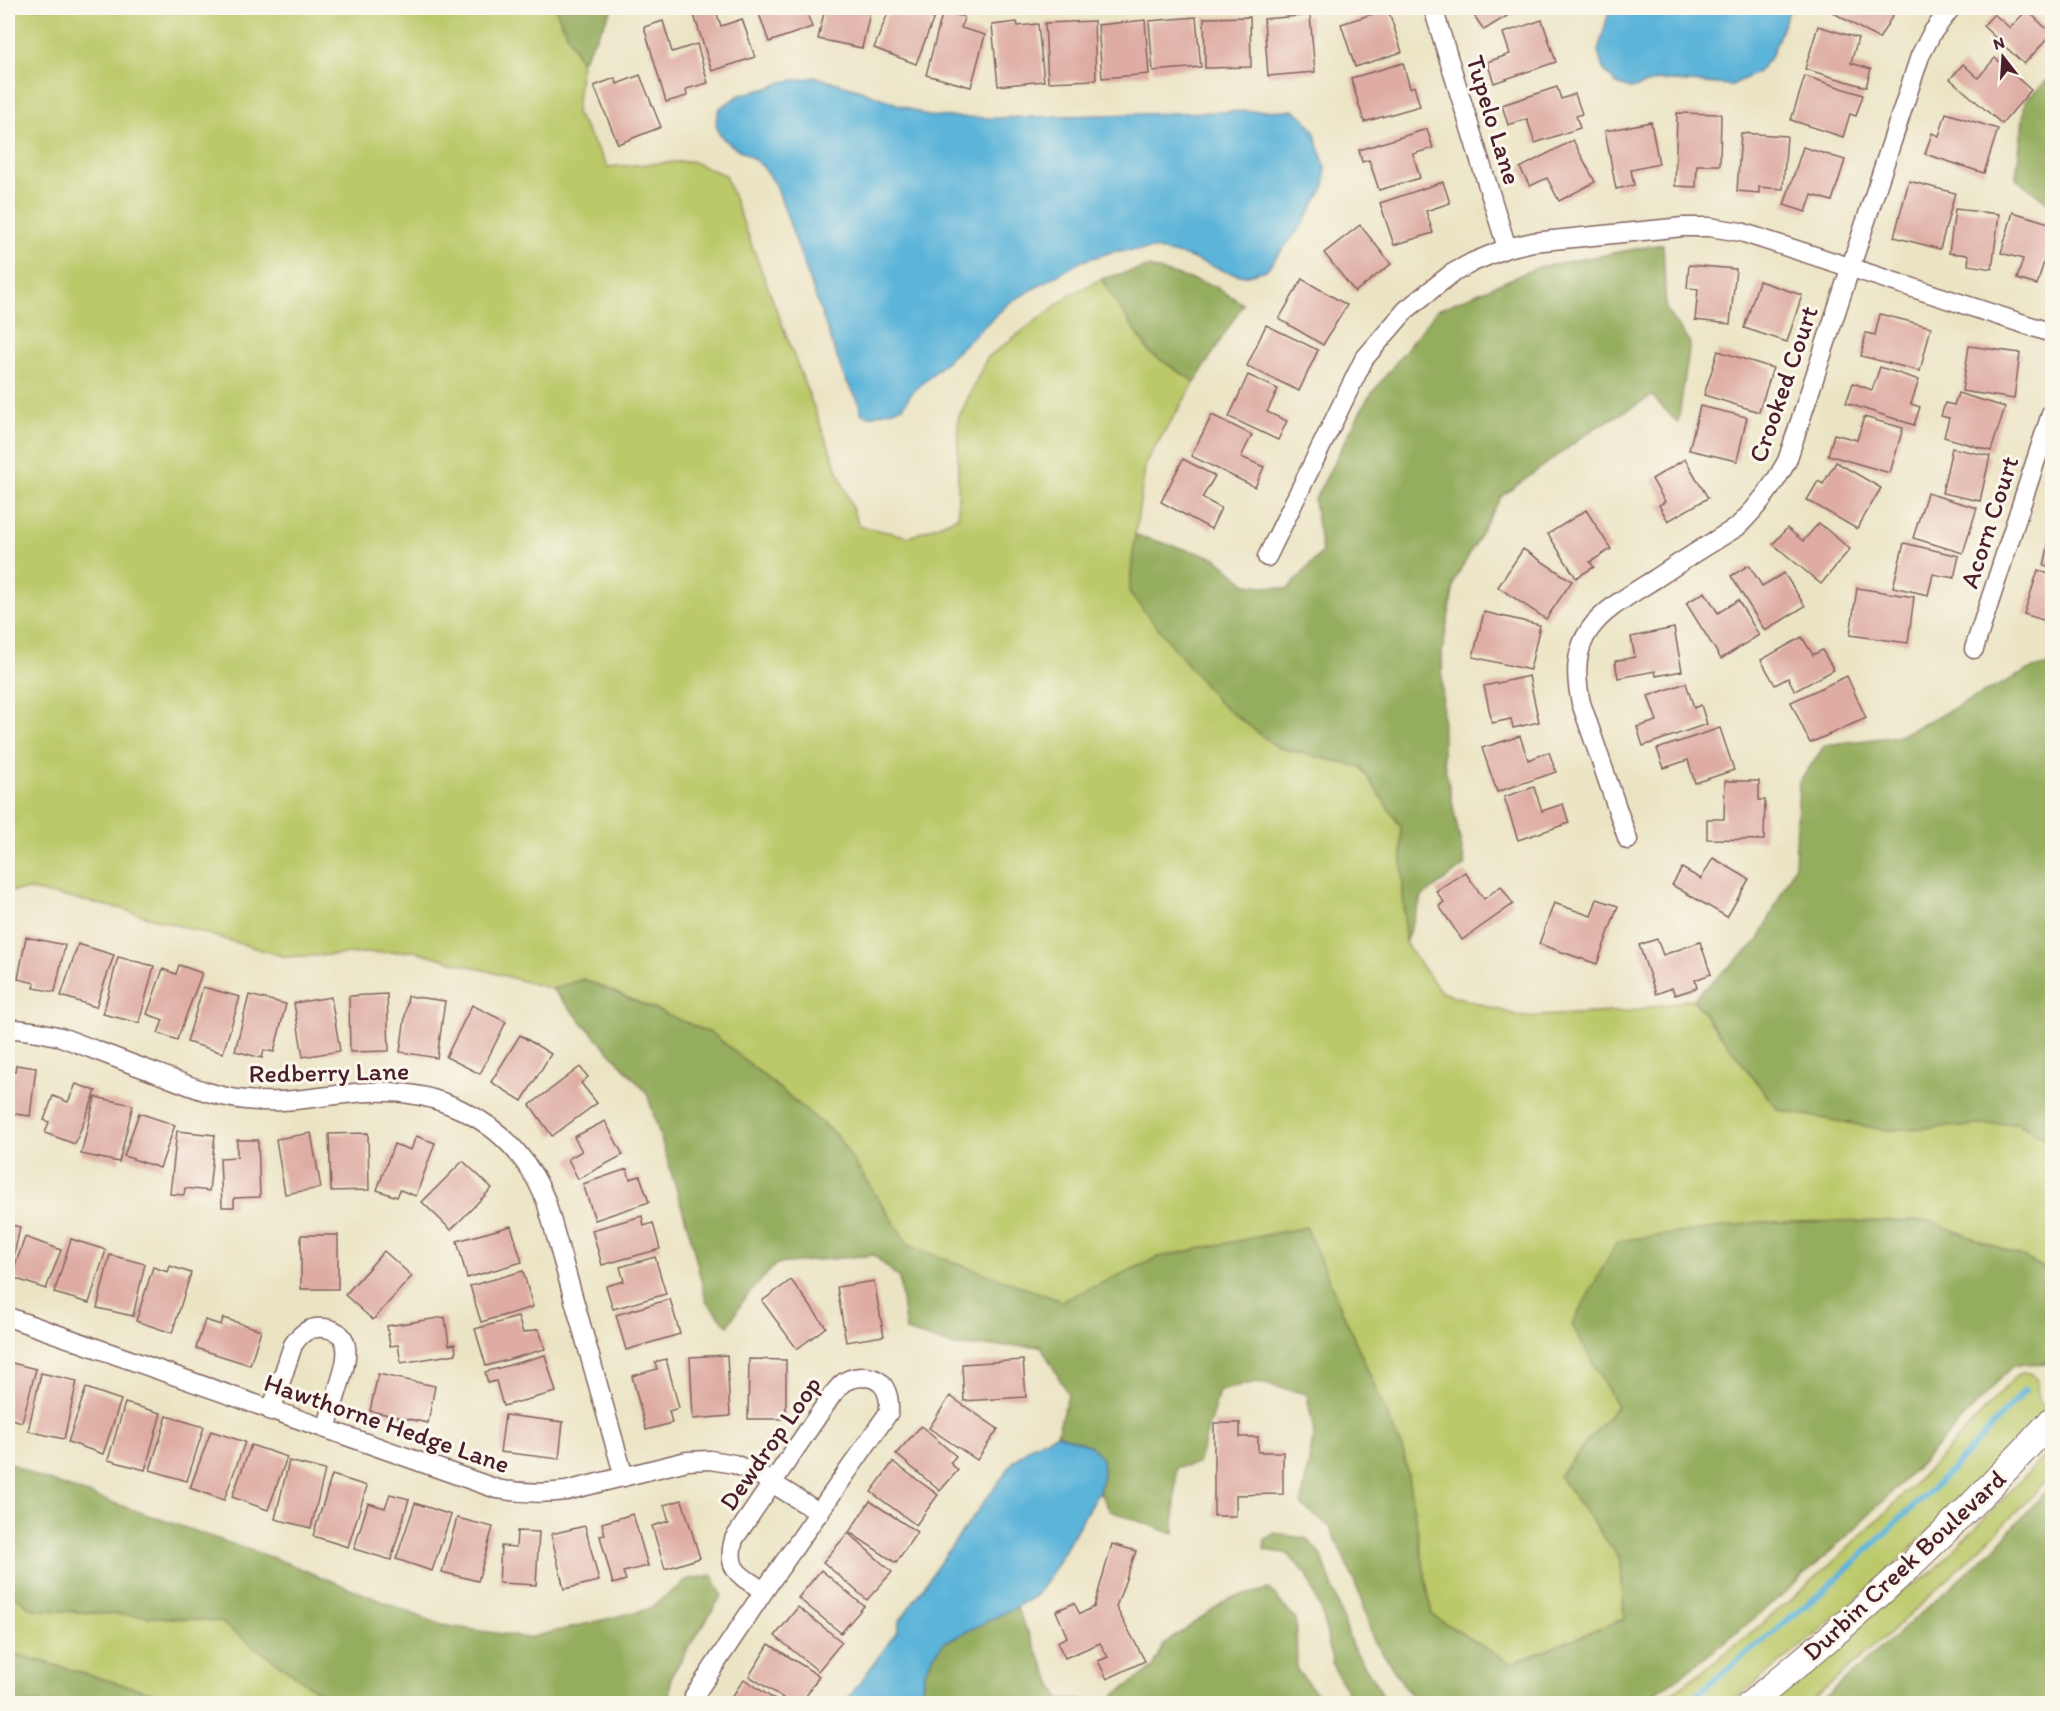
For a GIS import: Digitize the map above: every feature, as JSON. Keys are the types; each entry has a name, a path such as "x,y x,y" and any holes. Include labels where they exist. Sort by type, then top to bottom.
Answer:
{"street":[{"name":"Tupelo Lane","path":"1433,8 1507,248"},
{"name":"Crooked Court","path":"1628,840 1581,704 1576,683 1580,651 1588,632 1609,608 1737,527 1772,489 1787,461 1920,56 1932,33 1951,8"},
{"path":"1267,557 1358,369 1371,351 1406,310 1431,289 1473,262 1507,248 1545,241 1683,227 1709,227 1741,232 2052,333"},
{"name":"Acorn Court","path":"1974,649 2052,411"},
{"name":"Redberry Lane","path":"8,1028 61,1037 211,1094 246,1100 273,1101 370,1092 401,1093 422,1096 452,1105 492,1128 533,1173 546,1201 624,1477"},
{"name":"Hawthorne Hedge Lane","path":"8,1317 496,1489 522,1494 566,1491 687,1461 710,1461 734,1464 756,1473 820,1513"},
{"path":"271,1411 293,1345 299,1336 312,1328 327,1328 342,1337 347,1355 346,1366 326,1429"},
{"name":"Dewdrop Loop","path":"694,1696 889,1412 886,1389 872,1377 859,1377 844,1381 832,1395 734,1539 730,1553 733,1566 741,1576 764,1591"},
{"name":"Durbin Creek Boulevard","path":"1750,1704 1826,1642 1899,1577 1972,1506 2052,1420"}],"green space":[{"path":"8,8 555,8 581,63 576,113 608,167 691,161 725,175 859,526 910,537 958,517 958,419 987,358 1070,295 1101,279 1150,353 1195,382 1146,462 1135,535 1130,592 1277,747 1361,767 1401,827 1405,943 1441,992 1523,1017 1630,1011 1693,999 1778,1110 1886,1130 2017,1123 2052,1141 2052,1273 2025,1258 1572,1325 1617,1406 1559,1476 1621,1560 1624,1619 1511,1664 1432,1615 1404,1454 1306,1227 1159,1257 1062,1302 909,1246 837,1136 713,1034 583,979 552,989 415,951 286,957 118,908 31,890 8,891"},
{"path":"555,8 613,8 581,63"},
{"path":"2052,76 2052,205 2016,179 2025,101"},
{"path":"1663,244 1666,310 1690,343 1678,423 1652,396 1595,428 1501,497 1455,580 1442,652 1443,757 1465,865 1422,897 1405,943 1401,827 1361,767 1277,747 1219,703 1129,592 1135,535 1216,558 1246,584 1288,589 1322,552 1314,501 1366,401 1437,310 1539,267"},
{"path":"1148,267 1214,286 1243,304 1195,382 1150,353 1101,279"},
{"path":"2052,664 2052,1141 2017,1123 1886,1130 1778,1110 1693,999 1759,940 1795,865 1799,782 1825,745 1899,736 2027,671"},
{"path":"583,979 713,1034 837,1136 909,1246 1062,1301 1159,1257 1306,1227 1404,1454 1432,1615 1511,1664 1624,1619 1621,1560 1559,1476 1617,1406 1572,1325 1617,1241 1761,1222 1929,1221 2025,1258 2052,1273 2052,1363 2011,1367 1881,1503 1790,1588 1693,1667 1642,1703 1416,1703 1373,1639 1358,1590 1330,1527 1301,1505 1314,1433 1307,1394 1256,1382 1219,1391 1198,1464 1176,1467 1174,1534 1110,1511 1099,1491 1103,1474 1091,1446 1057,1434 1068,1394 1041,1346 954,1346 906,1331 899,1278 874,1255 776,1264 744,1299 728,1326 706,1301 690,1234 647,1093 552,989"},
{"path":"2024,1372 2032,1374 2038,1380 2037,1397 2047,1409 1963,1499 1882,1576 1820,1631 1730,1703 1657,1704 1754,1631 1800,1592 1889,1509 2014,1378"},
{"path":"2052,1448 2052,1474 1965,1564 1903,1621 1808,1703 1764,1704 1892,1597 1931,1574"},
{"path":"8,1462 38,1477 279,1560 441,1625 528,1638 648,1609 689,1579 712,1575 722,1595 671,1676 669,1703 370,1703 321,1694 219,1621 32,1609 8,1590"},
{"path":"2052,1484 2052,1703 1819,1703 1996,1547"},
{"path":"1275,1533 1307,1539 1322,1556 1352,1646 1380,1690 1384,1703 1353,1703 1333,1666 1324,1620 1307,1574 1286,1553 1264,1550 1265,1539"},
{"path":"1269,1589 1296,1620 1297,1670 1325,1703 920,1704 924,1673 943,1643 1016,1607 1059,1698 1103,1703 1153,1668 1164,1644 1228,1599"},
{"path":"8,1590 32,1609 219,1621 321,1694 370,1703 188,1703 8,1652"},
{"path":"8,1652 188,1703 8,1703"}],"water":[{"path":"1613,8 1790,8 1771,57 1758,72 1732,85 1659,80 1631,89 1617,84 1603,69 1598,51 1609,12"},
{"path":"816,77 858,89 928,116 990,118 1293,110 1304,117 1314,131 1325,167 1325,186 1303,224 1266,270 1244,276 1186,256 1154,249 1116,251 1082,261 1009,303 910,395 903,407 870,416 862,414 857,398 844,377 776,185 762,166 728,143 717,129 716,119 720,108 740,95 769,88 782,82"},
{"path":"1057,1434 1091,1446 1102,1459 1103,1474 1099,1491 1048,1579 1035,1596 943,1643 924,1673 920,1703 845,1703 898,1630 899,1622 941,1561 1014,1461 1030,1447"}],"building":[{"path":"715,8 721,26 742,19 755,57 712,71 692,9"},
{"path":"757,8 805,8 812,27 769,42"},
{"path":"825,8 871,8 862,48 818,39"},
{"path":"890,8 916,8 935,15 916,64 874,48"},
{"path":"1477,8 1520,8 1484,30 1471,11"},
{"path":"1834,8 1897,8 1879,39 1832,12"},
{"path":"1388,9 1402,52 1355,67 1341,24"},
{"path":"2027,10 2052,34 2024,64 1983,26 1994,14 2010,28"},
{"path":"943,11 964,17 961,28 985,35 971,87 926,75"},
{"path":"1310,15 1315,72 1268,76 1264,19"},
{"path":"1196,17 1201,67 1153,71 1149,21"},
{"path":"1250,17 1251,67 1205,68 1204,18"},
{"path":"1145,20 1149,74 1102,78 1098,25"},
{"path":"1542,20 1556,62 1494,83 1487,62 1510,54 1503,33"},
{"path":"663,21 672,52 697,44 708,83 686,89 687,96 666,102 644,27"},
{"path":"1094,21 1096,80 1048,82 1045,23"},
{"path":"1017,22 1018,26 1038,24 1044,81 998,86 992,25"},
{"path":"1818,26 1858,38 1851,63 1871,69 1866,87 1805,69"},
{"path":"1995,58 2031,90 2002,124 1950,79 1963,64 1978,78"},
{"path":"1403,63 1410,88 1414,86 1420,106 1364,122 1351,78"},
{"path":"640,75 661,127 618,144 594,86 615,78 617,84"},
{"path":"1805,76 1863,95 1856,116 1850,114 1843,137 1791,120"},
{"path":"1557,87 1561,99 1575,94 1582,114 1576,116 1580,128 1535,143 1527,119 1508,125 1502,105"},
{"path":"1677,113 1721,114 1720,165 1697,165 1696,187 1675,186"},
{"path":"1946,113 1998,129 1984,173 1925,154 1932,133 1939,136"},
{"path":"1651,122 1659,164 1631,170 1634,185 1616,189 1605,131"},
{"path":"1427,129 1433,148 1413,154 1420,178 1379,190 1369,160 1362,162 1359,150"},
{"path":"1741,133 1787,136 1783,189 1759,187 1759,193 1737,191"},
{"path":"1573,140 1595,182 1559,201 1547,178 1530,186 1520,168"},
{"path":"1803,147 1845,160 1832,201 1812,195 1806,212 1784,205"},
{"path":"1909,181 1955,193 1940,249 1894,237"},
{"path":"1443,182 1450,203 1426,211 1433,233 1394,245 1380,203"},
{"path":"1955,209 1999,214 1992,269 1968,265 1969,255 1949,253"},
{"path":"2013,212 2052,224 2052,235 2037,285 2017,279 2023,259 2001,253"},
{"path":"1360,225 1391,264 1355,292 1324,253"},
{"path":"1689,265 1736,269 1730,324 1695,320 1698,289 1687,288"},
{"path":"1302,279 1347,305 1323,345 1279,319"},
{"path":"1759,281 1802,295 1787,342 1744,328"},
{"path":"1880,314 1931,327 1920,371 1861,356 1866,333 1875,335"},
{"path":"1266,325 1318,350 1299,391 1247,366"},
{"path":"1969,346 2020,353 2014,399 1962,391"},
{"path":"1718,351 1773,368 1759,412 1704,395"},
{"path":"1880,367 1919,380 1911,404 1920,407 1914,425 1846,403 1853,383 1872,390"},
{"path":"1248,375 1278,389 1267,412 1287,421 1278,440 1229,417"},
{"path":"1958,393 2005,407 1991,451 1944,437 1949,418 1941,416 1945,403 1954,405"},
{"path":"1700,406 1747,417 1737,461 1689,450"},
{"path":"1212,415 1252,435 1241,457 1264,467 1255,487 1191,456"},
{"path":"1864,417 1903,428 1890,473 1828,455 1834,434 1857,440"},
{"path":"1952,448 1990,456 1980,501 1942,493"},
{"path":"1183,459 1215,476 1202,498 1221,508 1211,529 1161,502"},
{"path":"1685,459 1708,498 1668,521 1659,505 1665,502 1652,479"},
{"path":"1836,462 1881,488 1857,529 1807,500 1818,481 1823,484"},
{"path":"1927,493 1977,508 1963,553 1913,538"},
{"path":"1586,510 1611,549 1590,562 1594,567 1576,578 1548,534"},
{"path":"1819,523 1850,549 1821,584 1773,544 1787,528 1803,541"},
{"path":"2052,532 2052,568 2044,566"},
{"path":"1904,543 1959,556 1954,578 1933,574 1928,595 1893,587"},
{"path":"1523,549 1572,581 1546,619 1498,587"},
{"path":"1749,565 1762,586 1784,573 1805,606 1765,631 1731,576"},
{"path":"2038,570 2051,575 2049,582 2052,583 2052,623 2024,614"},
{"path":"1857,588 1914,597 1908,643 1850,635"},
{"path":"1705,592 1718,613 1738,600 1759,635 1721,659 1686,603"},
{"path":"1484,612 1540,625 1530,670 1473,657"},
{"path":"1674,628 1682,671 1656,676 1655,671 1618,678 1615,661 1635,657 1631,637"},
{"path":"1802,637 1813,655 1822,650 1834,670 1795,691 1788,678 1775,685 1761,660"},
{"path":"1529,676 1539,722 1513,728 1511,719 1492,723 1484,686"},
{"path":"1847,676 1866,718 1810,743 1791,702"},
{"path":"1686,683 1694,708 1701,705 1707,724 1643,746 1637,727 1657,721 1648,696"},
{"path":"1720,728 1734,770 1695,783 1688,760 1664,768 1657,749"},
{"path":"1520,736 1528,760 1549,752 1556,772 1497,792 1482,748"},
{"path":"1725,781 1759,781 1759,800 1765,800 1764,840 1707,839 1707,819 1724,819"},
{"path":"1534,787 1542,811 1563,804 1569,823 1518,840 1504,797"},
{"path":"1713,858 1749,879 1727,917 1672,885 1682,868 1701,879"},
{"path":"1465,872 1484,899 1501,886 1513,904 1462,940 1439,906 1444,902 1436,891"},
{"path":"1597,899 1618,906 1597,964 1539,944 1554,903 1591,916"},
{"path":"8,922 11,922 15,982 8,982"},
{"path":"26,937 65,945 55,992 34,988 35,983 18,979"},
{"path":"1657,939 1663,955 1700,942 1711,974 1695,980 1697,988 1675,995 1672,988 1656,994 1639,945"},
{"path":"78,944 114,955 96,1007 61,996"},
{"path":"118,957 154,966 139,1023 103,1014"},
{"path":"179,965 202,973 177,1040 158,1033 163,1020 147,1014 163,969 176,974"},
{"path":"203,987 240,997 223,1053 187,1042"},
{"path":"387,994 389,1051 350,1052 349,996"},
{"path":"249,995 286,1004 274,1052 264,1050 262,1058 235,1051"},
{"path":"408,996 445,1001 437,1058 400,1052"},
{"path":"331,997 340,1051 303,1057 294,1003"},
{"path":"472,1005 506,1022 480,1074 446,1057"},
{"path":"520,1035 551,1054 522,1101 491,1082"},
{"path":"16,1065 36,1068 30,1116 8,1113 8,1071 15,1072"},
{"path":"580,1067 588,1077 581,1083 597,1103 552,1136 530,1105"},
{"path":"76,1084 96,1091 75,1144 45,1133 49,1122 44,1120 53,1096 68,1102"},
{"path":"95,1097 133,1105 119,1162 81,1154"},
{"path":"139,1113 175,1125 160,1168 124,1156"},
{"path":"605,1121 623,1155 578,1179 568,1159 582,1151 574,1137"},
{"path":"177,1131 215,1135 209,1191 185,1188 184,1195 170,1194"},
{"path":"311,1133 321,1188 285,1194 276,1139"},
{"path":"368,1133 369,1190 331,1191 329,1134"},
{"path":"416,1136 435,1143 416,1196 400,1190 397,1197 377,1190 394,1144 411,1150"},
{"path":"237,1140 258,1140 260,1197 234,1198 234,1207 222,1207 220,1158 237,1157"},
{"path":"463,1161 492,1188 451,1230 422,1202"},
{"path":"627,1169 630,1179 640,1176 649,1202 595,1220 583,1184"},
{"path":"642,1216 644,1226 653,1223 660,1249 602,1265 592,1230"},
{"path":"8,1224 20,1227 10,1275 8,1274"},
{"path":"511,1226 522,1262 467,1278 457,1241"},
{"path":"301,1235 338,1235 338,1289 301,1289"},
{"path":"25,1237 61,1250 46,1289 11,1277"},
{"path":"71,1239 106,1250 89,1303 54,1293"},
{"path":"384,1251 412,1276 373,1320 345,1295"},
{"path":"110,1255 145,1264 133,1316 97,1308"},
{"path":"655,1257 666,1294 613,1309 606,1286 624,1281 620,1267"},
{"path":"170,1266 191,1273 172,1333 136,1321 153,1267 168,1272"},
{"path":"523,1271 533,1307 481,1322 470,1286"},
{"path":"791,1280 826,1327 797,1349 762,1301"},
{"path":"874,1281 884,1336 846,1342 837,1287"},
{"path":"670,1299 680,1334 626,1350 616,1315"},
{"path":"445,1317 449,1345 455,1344 456,1354 401,1363 398,1345 390,1346 387,1326"},
{"path":"518,1317 523,1333 539,1329 545,1349 486,1366 475,1329"},
{"path":"223,1318 261,1330 250,1365 196,1348 205,1320 221,1325"},
{"path":"545,1355 556,1392 503,1406 496,1381 488,1383 485,1372"},
{"path":"727,1355 730,1416 693,1419 690,1357"},
{"path":"666,1359 679,1408 669,1411 672,1423 646,1430 632,1376 657,1369 655,1362"},
{"path":"749,1359 786,1360 786,1419 748,1419"},
{"path":"1023,1360 1026,1397 964,1401 962,1364"},
{"path":"8,1362 36,1369 22,1422 8,1418"},
{"path":"41,1373 77,1381 64,1439 28,1431"},
{"path":"378,1374 435,1386 428,1423 370,1411"},
{"path":"86,1388 121,1400 103,1454 68,1442"},
{"path":"950,1396 998,1429 977,1460 929,1428"},
{"path":"125,1403 161,1413 145,1470 108,1460"},
{"path":"505,1415 563,1422 559,1459 500,1452"},
{"path":"167,1416 204,1427 187,1481 150,1470"},
{"path":"1214,1423 1240,1423 1240,1437 1258,1437 1258,1452 1283,1452 1283,1494 1236,1495 1236,1516 1214,1516"},
{"path":"921,1426 956,1456 950,1463 958,1470 940,1491 896,1454"},
{"path":"211,1431 245,1442 224,1500 190,1488"},
{"path":"251,1445 287,1457 268,1510 232,1497"},
{"path":"289,1461 325,1470 311,1528 275,1519"},
{"path":"893,1462 938,1495 916,1525 871,1492"},
{"path":"332,1475 367,1486 348,1547 313,1536"},
{"path":"390,1494 409,1499 391,1560 354,1549 368,1503 385,1508"},
{"path":"682,1500 700,1558 665,1569 652,1526 669,1521 664,1505"},
{"path":"870,1501 917,1532 896,1563 849,1532"},
{"path":"415,1503 451,1515 432,1571 396,1559"},
{"path":"633,1514 648,1566 623,1572 626,1580 613,1584 600,1536 605,1535 602,1523"},
{"path":"457,1518 493,1527 478,1581 442,1572"},
{"path":"585,1526 599,1581 564,1589 551,1534"},
{"path":"517,1531 539,1532 536,1585 499,1583 501,1546 516,1547"},
{"path":"848,1533 892,1572 867,1600 823,1562"},
{"path":"1112,1544 1136,1551 1116,1607 1145,1661 1107,1679 1098,1661 1108,1657 1100,1643 1065,1658 1057,1642 1067,1637 1056,1611 1074,1603 1080,1614 1094,1607"},
{"path":"821,1570 864,1606 841,1633 798,1598"},
{"path":"798,1607 842,1642 818,1671 775,1636"},
{"path":"769,1644 819,1676 801,1704 792,1704 749,1676"},
{"path":"744,1679 781,1704 727,1704"}],"waterway":[{"path":"1685,1704 1826,1589 1954,1468 2025,1390"}]}
